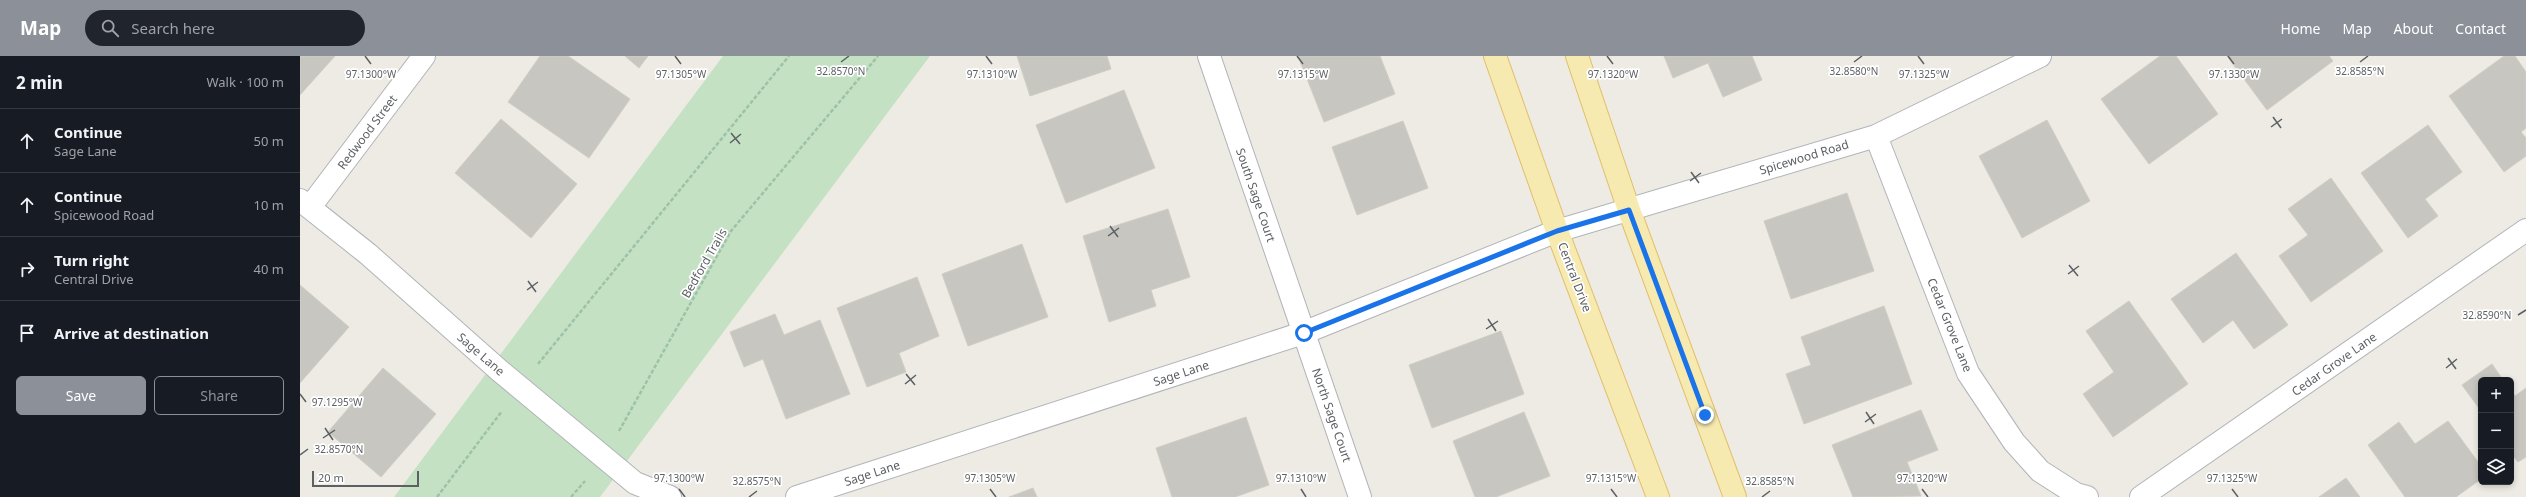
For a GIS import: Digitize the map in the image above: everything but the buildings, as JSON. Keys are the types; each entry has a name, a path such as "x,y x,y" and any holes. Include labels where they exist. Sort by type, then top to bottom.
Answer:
{"main road":[{"name":"Central Drive","path":"1495,56 1557,231 1658,497"},
{"path":"1577,56 1629,210 1735,497"}],"street":[{"name":"Redwood Street","path":"305,204 424,56"},
{"name":"South Sage Court","path":"1208,56 1304,333"},
{"name":"Spicewood Road","path":"1557,231 1876,136 2040,56"},
{"name":"Cedar Grove Lane","path":"1876,136 1968,373 2014,442 2040,471 2076,494 2087,497"},
{"name":"Sage Lane","path":"305,204 368,254 519,387 635,483 670,497"},
{"name":"Cedar Grove Lane","path":"2141,497 2526,230"},
{"name":"Sage Lane","path":"797,497 826,493 1304,333 1557,231"},
{"name":"North Sage Court","path":"1304,333 1360,497"}],"path":[{"path":"437,497 519,387 789,56"},
{"name":"Bedford Trails","path":"571,497 604,458 731,231 878,56"}],"green space":[{"path":"723,56 930,56 600,497 394,497"}],"route":[{"path":"1304,333 1557,231 1629,210 1705,415"}]}
